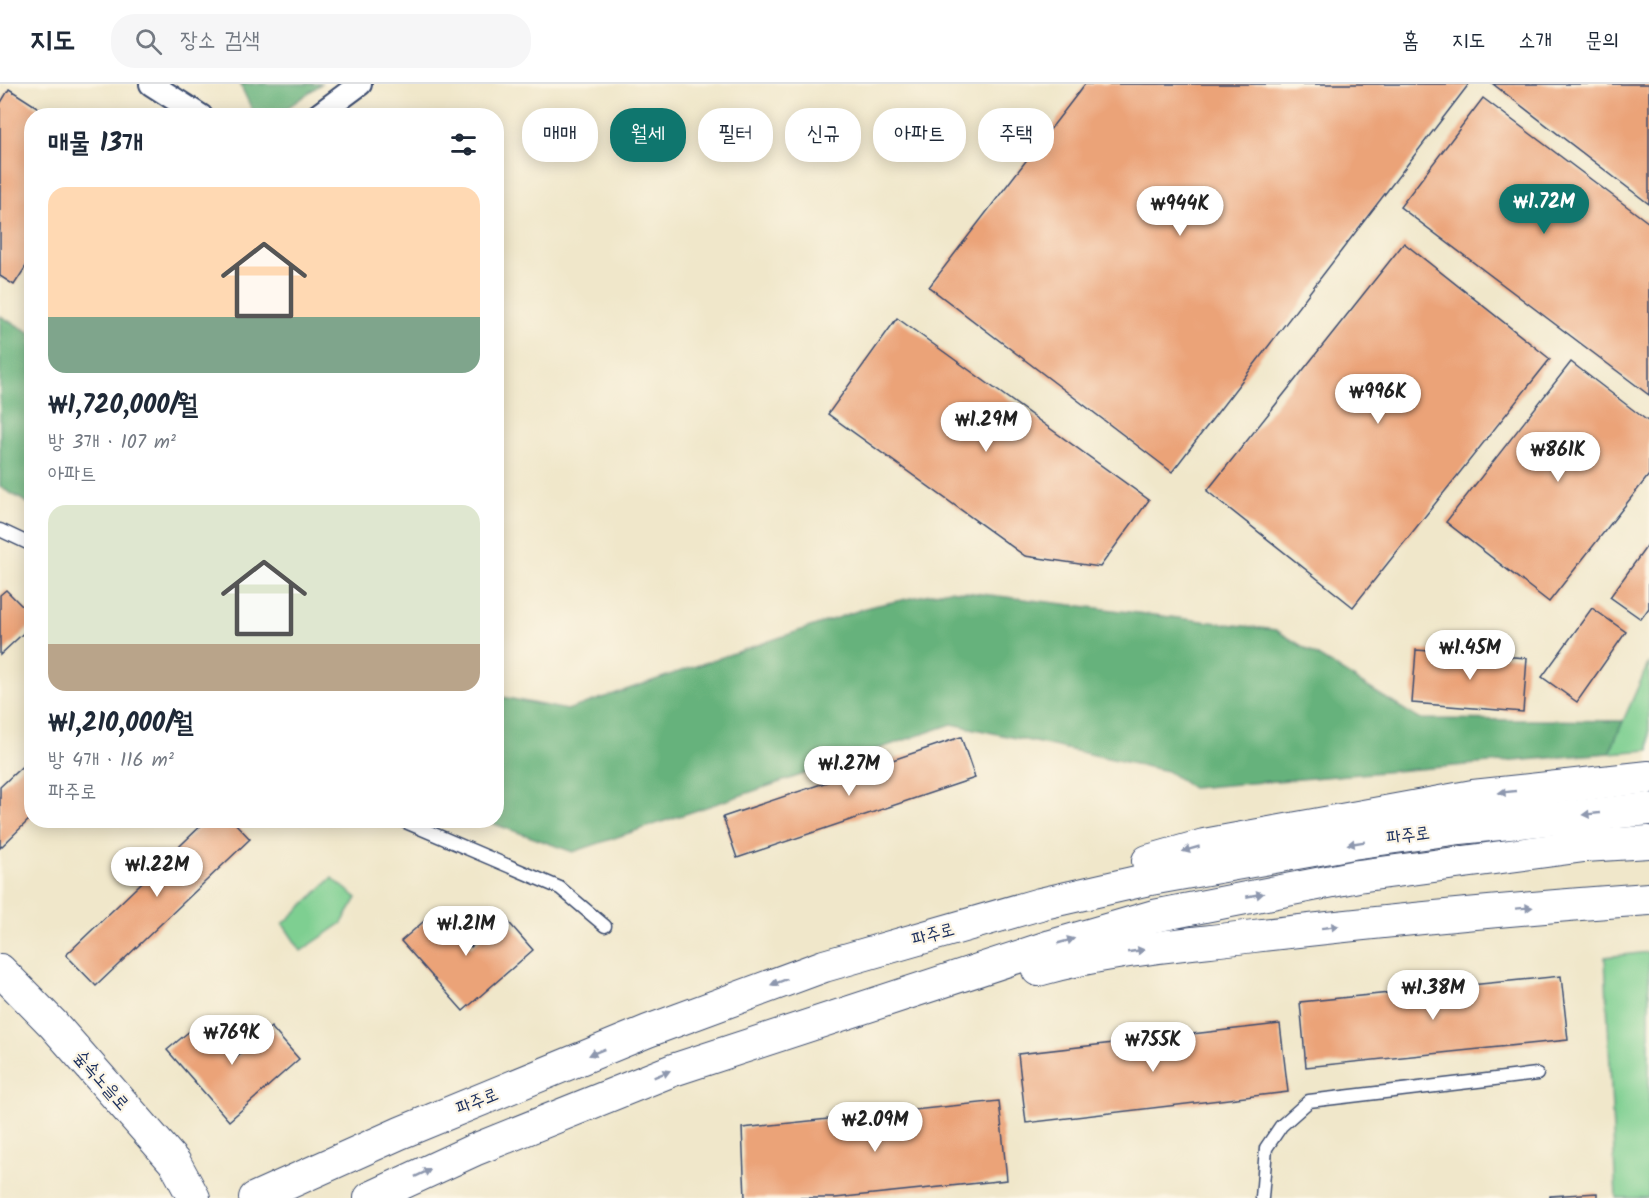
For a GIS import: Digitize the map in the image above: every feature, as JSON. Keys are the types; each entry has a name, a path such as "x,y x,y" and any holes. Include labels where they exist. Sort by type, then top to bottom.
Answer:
{"main road":[{"path":"824,966 917,924 1204,845 1473,796 1649,777"},
{"name":"파주로","path":"255,1198 400,1133 648,1031 824,966 1040,904 1169,876 1330,847 1425,833 1649,808"},
{"name":"파주로","path":"370,1198 474,1150 662,1074 1051,946 1154,916 1370,874 1584,846 1649,842"},
{"path":"813,1023 967,991 1044,968 1102,955 1496,910 1649,899"},
{"name":"숲속노을로","path":"0,970 53,1024 175,1163 194,1198"}],"street":[{"path":"151,84 188,108"},
{"path":"328,108 360,84"}],"lane":[{"path":"0,530 24,541"},
{"path":"420,828 560,888 605,926"},
{"path":"1262,1198 1266,1148 1281,1126 1309,1101 1537,1074"}],"green space":[{"path":"240,84 321,84 287,108 251,108"},
{"path":"0,316 24,329 24,501 0,487"},
{"path":"949,590 1276,630 1419,719 1623,721 1609,753 1192,788 1167,771 952,724 573,852 504,827 504,697 567,710 869,607"},
{"path":"1649,662 1649,750 1609,753"},
{"path":"332,878 357,898 342,923 301,951 283,924"},
{"path":"1649,952 1649,1198 1616,1198 1605,957"}],"building":[{"path":"1085,84 1469,84 1172,472 929,287 1025,162 1054,162 1054,124"},
{"path":"1493,84 1649,84 1649,204"},
{"path":"9,89 39,108 24,108 24,269 14,285 0,276 0,104"},
{"path":"1483,98 1649,223 1649,395 1400,207"},
{"path":"1404,243 1550,359 1353,607 1207,491"},
{"path":"897,318 1149,500 1100,567 1025,556 828,414"},
{"path":"1571,362 1649,422 1649,475 1549,602 1446,522"},
{"path":"1649,543 1649,608 1641,619 1610,597"},
{"path":"6,590 24,608 24,632 0,655 0,595"},
{"path":"1592,608 1626,632 1577,702 1542,677"},
{"path":"1416,650 1527,658 1523,712 1412,703"},
{"path":"961,737 975,778 737,858 723,817"},
{"path":"24,764 24,825 0,848 0,787"},
{"path":"199,828 240,828 250,839 96,986 66,955"},
{"path":"437,910 471,947 505,918 533,950 463,1011 401,941"},
{"path":"1561,976 1568,1040 1306,1067 1300,1002"},
{"path":"204,1019 237,1056 271,1027 299,1059 229,1121 167,1050"},
{"path":"1280,1024 1288,1092 1026,1123 1018,1054"},
{"path":"999,1101 1007,1180 835,1198 745,1198 742,1128"},
{"path":"1597,1193 1597,1198 1550,1198 1550,1196"}]}
